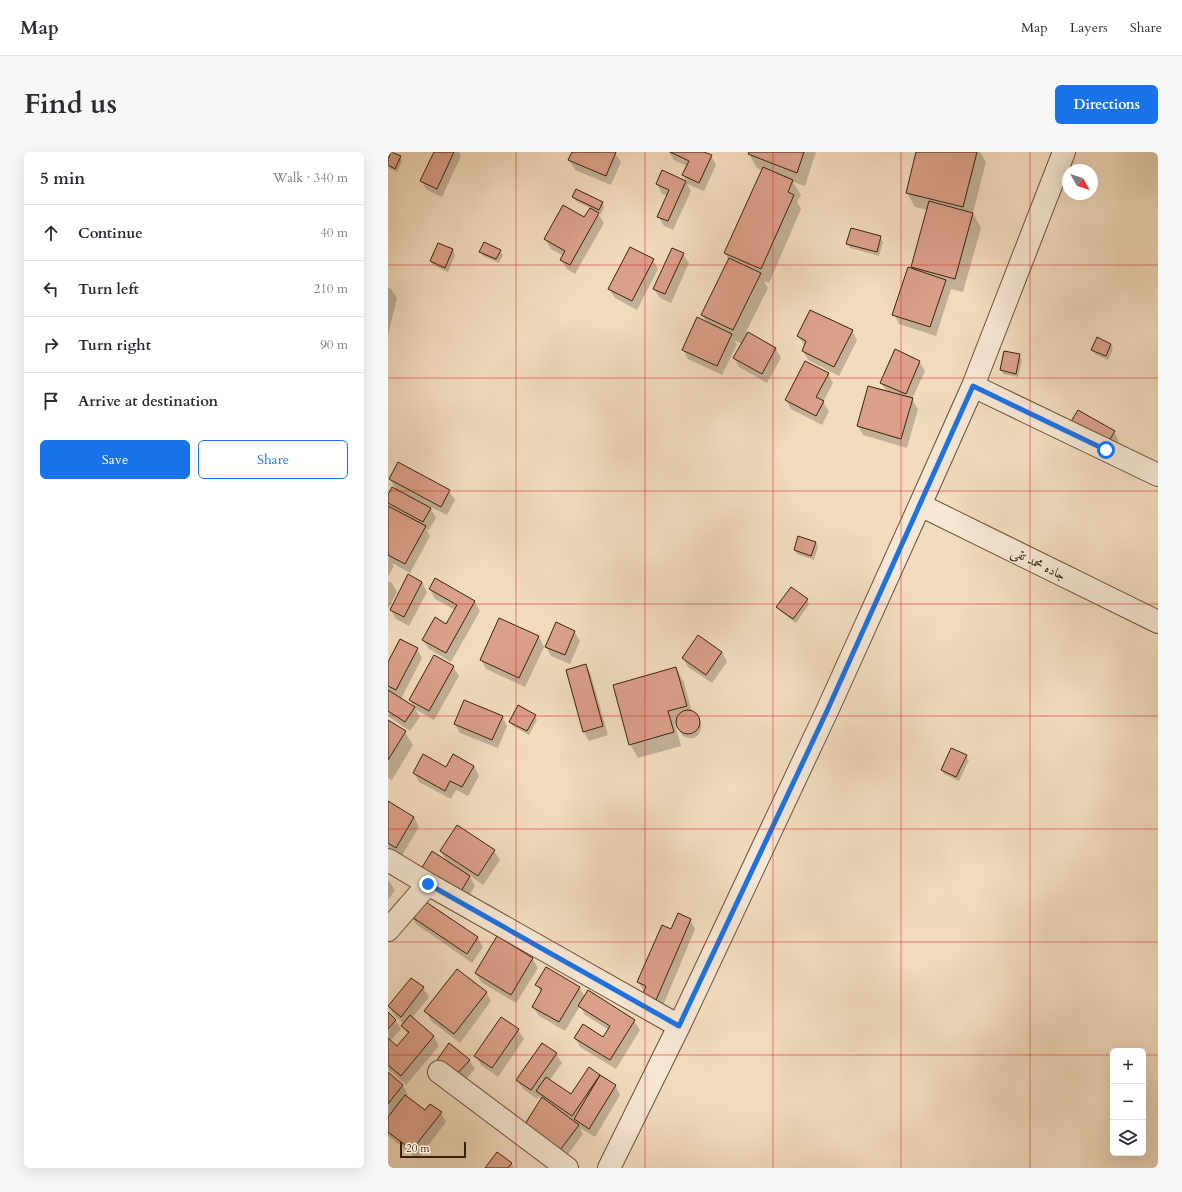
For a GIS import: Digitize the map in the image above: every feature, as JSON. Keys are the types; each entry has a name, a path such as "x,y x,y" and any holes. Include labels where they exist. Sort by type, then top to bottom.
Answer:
{"street":[{"path":"608,1168 679,1026 824,718 920,505 973,386 1064,152"},
{"path":"973,386 1158,475"},
{"name":"جاده محمد تقی","path":"920,505 1158,622"},
{"path":"388,860 679,1026"},
{"path":"388,930 428,884"},
{"path":"439,1072 567,1168"}],"building":[{"path":"391,152 401,156 395,169 388,165 388,159"},
{"path":"434,152 454,152 437,189 420,181"},
{"path":"572,152 616,152 606,176 568,160"},
{"path":"670,152 704,152 712,155 699,183 682,175 689,161"},
{"path":"749,152 804,152 797,173 748,154"},
{"path":"916,152 977,152 963,207 906,193"},
{"path":"763,167 793,180 788,192 794,195 761,269 724,253"},
{"path":"662,170 686,181 668,221 657,217 669,190 656,184"},
{"path":"576,189 603,202 599,210 572,197"},
{"path":"929,201 973,213 955,279 911,267"},
{"path":"563,205 584,217 590,208 599,213 570,265 560,260 565,251 544,239"},
{"path":"851,228 881,236 877,252 846,244"},
{"path":"484,242 501,250 496,259 479,252"},
{"path":"438,243 453,249 445,268 430,261"},
{"path":"630,247 654,259 632,301 608,289"},
{"path":"672,248 684,253 665,294 653,289"},
{"path":"729,258 761,273 733,330 701,315"},
{"path":"908,267 946,280 930,327 892,315"},
{"path":"810,310 853,330 834,367 802,351 806,341 797,336"},
{"path":"697,317 732,334 717,366 682,350"},
{"path":"748,332 776,348 762,374 733,358"},
{"path":"1097,337 1111,344 1106,356 1091,350"},
{"path":"895,349 920,361 906,394 880,383"},
{"path":"1004,351 1020,354 1016,374 1000,370"},
{"path":"805,361 829,373 816,397 824,401 816,416 785,400"},
{"path":"868,386 913,398 901,439 857,426"},
{"path":"1078,410 1115,431 1106,446 1069,425"},
{"path":"398,462 450,490 441,507 389,479"},
{"path":"392,487 431,508 423,522 388,503 388,495"},
{"path":"388,506 426,526 405,564 388,555"},
{"path":"798,536 816,542 811,556 794,550"},
{"path":"408,574 422,582 404,617 390,610"},
{"path":"435,578 475,601 446,653 422,640 435,617 446,624 457,605 429,589"},
{"path":"791,587 808,599 793,619 776,607"},
{"path":"499,618 539,636 519,678 480,660"},
{"path":"556,622 575,631 565,655 545,647"},
{"path":"698,635 722,652 706,675 682,658"},
{"path":"400,639 418,648 396,690 388,686 388,662"},
{"path":"434,655 454,666 429,711 409,700"},
{"path":"586,664 603,726 583,732 566,670"},
{"path":"676,667 687,706 668,711 674,732 629,745 613,685"},
{"path":"388,690 415,707 405,722 388,711"},
{"path":"464,700 503,716 492,740 454,724"},
{"path":"518,705 536,715 527,731 509,722"},
{"path":"688,710 693,711 699,717 699,727 693,733 688,734 683,733 677,727 676,722 677,717 683,711"},
{"path":"388,720 406,731 388,760"},
{"path":"951,748 967,755 956,777 941,770"},
{"path":"423,754 446,767 453,754 474,766 462,787 450,781 445,791 413,773"},
{"path":"388,801 414,817 396,848 388,843"},
{"path":"457,825 495,850 478,876 440,851"},
{"path":"432,851 470,876 460,893 421,869"},
{"path":"420,898 478,937 467,954 409,915"},
{"path":"678,913 691,919 656,1000 643,994 646,986 637,982 662,925 671,929"},
{"path":"497,936 533,958 511,995 475,973"},
{"path":"546,967 580,987 559,1022 532,1007 542,989 535,985"},
{"path":"457,969 487,992 454,1034 424,1011"},
{"path":"411,978 424,987 401,1017 388,1006"},
{"path":"588,990 635,1020 610,1060 574,1038 583,1024 603,1037 610,1026 578,1006"},
{"path":"388,1012 396,1020 388,1029"},
{"path":"410,1015 434,1036 401,1076 388,1065 388,1038 397,1046 409,1032 401,1026"},
{"path":"501,1017 519,1029 492,1068 474,1056"},
{"path":"449,1043 470,1060 455,1076 437,1060"},
{"path":"542,1043 557,1053 531,1090 516,1080"},
{"path":"589,1067 600,1075 572,1116 536,1091 546,1077 571,1094"},
{"path":"388,1072 403,1085 388,1104"},
{"path":"600,1075 616,1085 589,1129 574,1119"},
{"path":"405,1095 425,1110 430,1104 442,1112 412,1150 388,1132 388,1117"},
{"path":"542,1097 579,1125 560,1150 525,1124"},
{"path":"497,1152 512,1163 508,1168 485,1168"}],"route":[{"path":"428,884 679,1026 827,711 973,386 1106,450"}]}
